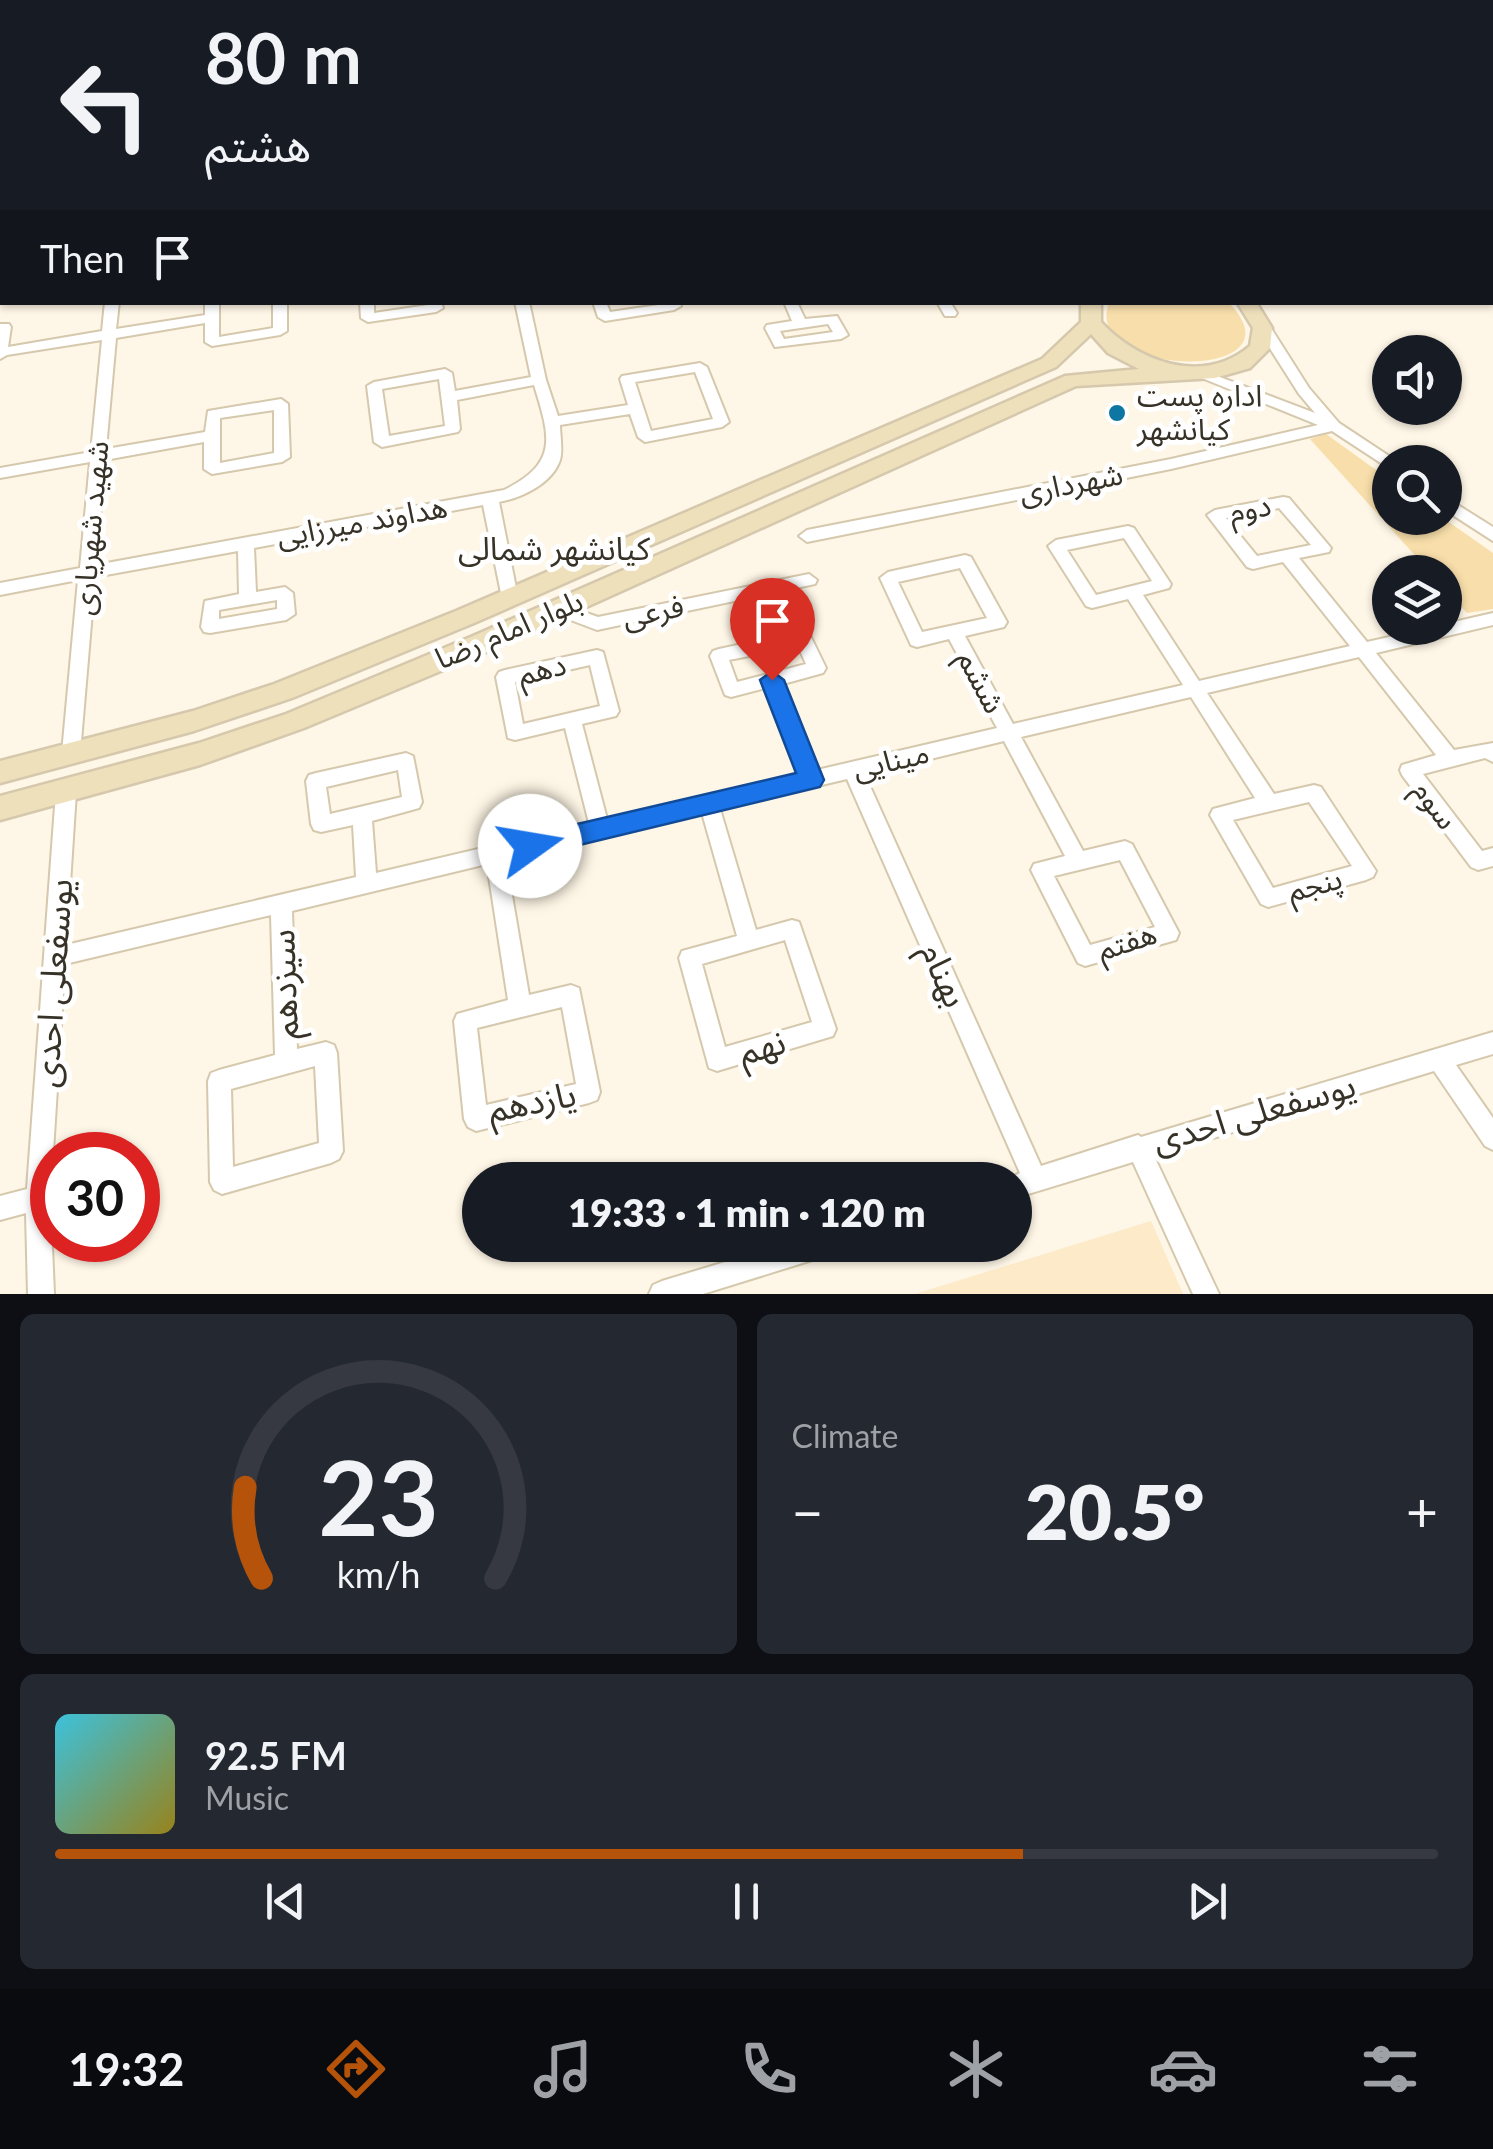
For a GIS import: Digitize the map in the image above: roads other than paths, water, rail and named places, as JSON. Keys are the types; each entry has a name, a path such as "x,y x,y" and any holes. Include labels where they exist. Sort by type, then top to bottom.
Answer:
{"main road":[{"path":"1248,305 1264,328"},
{"path":"1091,313 1112,349 1141,364 1187,373"},
{"name":"بلوار امام رضا","path":"0,772 194,722 283,691 510,598 1049,363 1091,313"},
{"name":"بلوار امام رضا","path":"0,808 200,754 294,720 558,610 1072,380 1187,373 1242,364 1264,342 1264,328"}],"street":[{"path":"204,0 213,0"},
{"name":"شهید شهریاری","path":"71,754 112,305"},
{"path":"0,328 4,327 0,353 211,310 212,342 280,331 280,305"},
{"path":"366,305 368,318 436,308 435,305"},
{"name":"هداوند میرزایی","path":"0,589 508,495 534,482 552,460 553,422 538,380 526,305"},
{"path":"600,305 604,317 674,305"},
{"path":"791,305 800,324"},
{"path":"1264,328 1304,391 1334,426"},
{"path":"700,368 722,422 644,437 636,408 627,379 700,368"},
{"path":"446,372 449,398 453,428 382,442 374,386 446,372"},
{"path":"1187,373 1334,426 1372,452"},
{"path":"449,398 538,380"},
{"path":"281,404 282,457 212,469 212,436 212,414 281,404"},
{"path":"553,422 636,408"},
{"name":"شهرداری","path":"807,536 1171,464 1334,426"},
{"path":"0,473 212,436"},
{"path":"490,498 510,598"},
{"name":"دوم","path":"1283,502 1324,548 1288,555 1253,564 1215,515 1283,502"},
{"path":"1462,514 1493,535"},
{"path":"1128,532 1163,584 1132,592 1092,602 1056,546 1128,532"},
{"path":"246,543 248,600"},
{"name":"دوم","path":"1288,555 1364,650"},
{"name":"ششم","path":"964,562 998,622 954,632 917,640 888,578 964,562"},
{"name":"فرعی","path":"558,610 597,624 810,580"},
{"path":"1132,592 1269,803"},
{"name":"مینایی","path":"55,957 1493,620"},
{"name":"ششم","path":"954,632 1008,733"},
{"path":"803,638 817,668 772,680 732,690 719,656 803,638"},
{"name":"سوم","path":"1364,650 1450,759"},
{"name":"دهم","path":"597,657 610,711 572,719 515,733 504,676 597,657"},
{"path":"772,680 811,780"},
{"name":"دهم","path":"572,719 600,829"},
{"path":"1008,733 1078,861"},
{"name":"سوم","path":"1493,754 1490,750 1409,770 1478,862 1493,857"},
{"path":"406,761 412,802 362,815 321,824 316,781 406,761"},
{"name":"بهنام","path":"853,770 1016,1162"},
{"name":"یوسفعلی احدی","path":"43,1132 66,792"},
{"name":"پنجم","path":"1314,793 1366,871 1268,898 1220,815 1269,803 1314,793"},
{"path":"709,804 749,942"},
{"path":"362,815 368,884"},
{"name":"هفتم","path":"1125,850 1170,933 1084,956 1041,870 1078,861 1125,850"},
{"path":"494,854 520,1007"},
{"name":"سیزدهم","path":"281,904 286,1063"},
{"name":"نهم","path":"792,929 825,1029 718,1060 690,958 749,942 792,929"},
{"name":"یازدهم","path":"571,994 589,1092 476,1119 465,1021 520,1007 571,994"},
{"name":"یوسفعلی احدی","path":"1032,1181 1493,1043"},
{"name":"سیزدهم","path":"326,1053 331,1152 222,1182 220,1081 286,1063 326,1053"},
{"path":"1439,1059 1493,1138"},
{"path":"1138,1146 1206,1294"},
{"path":"0,1208 30,1200"},
{"name":"یوسفعلی احدی","path":"40,1262 41,1294"},
{"path":"662,1294 766,1262"}],"place":[{"name":"اداره پست کیانشهر","path":"1117,413"}],"district":[{"name":"کیانشهر شمالی","path":"554,549"}]}
